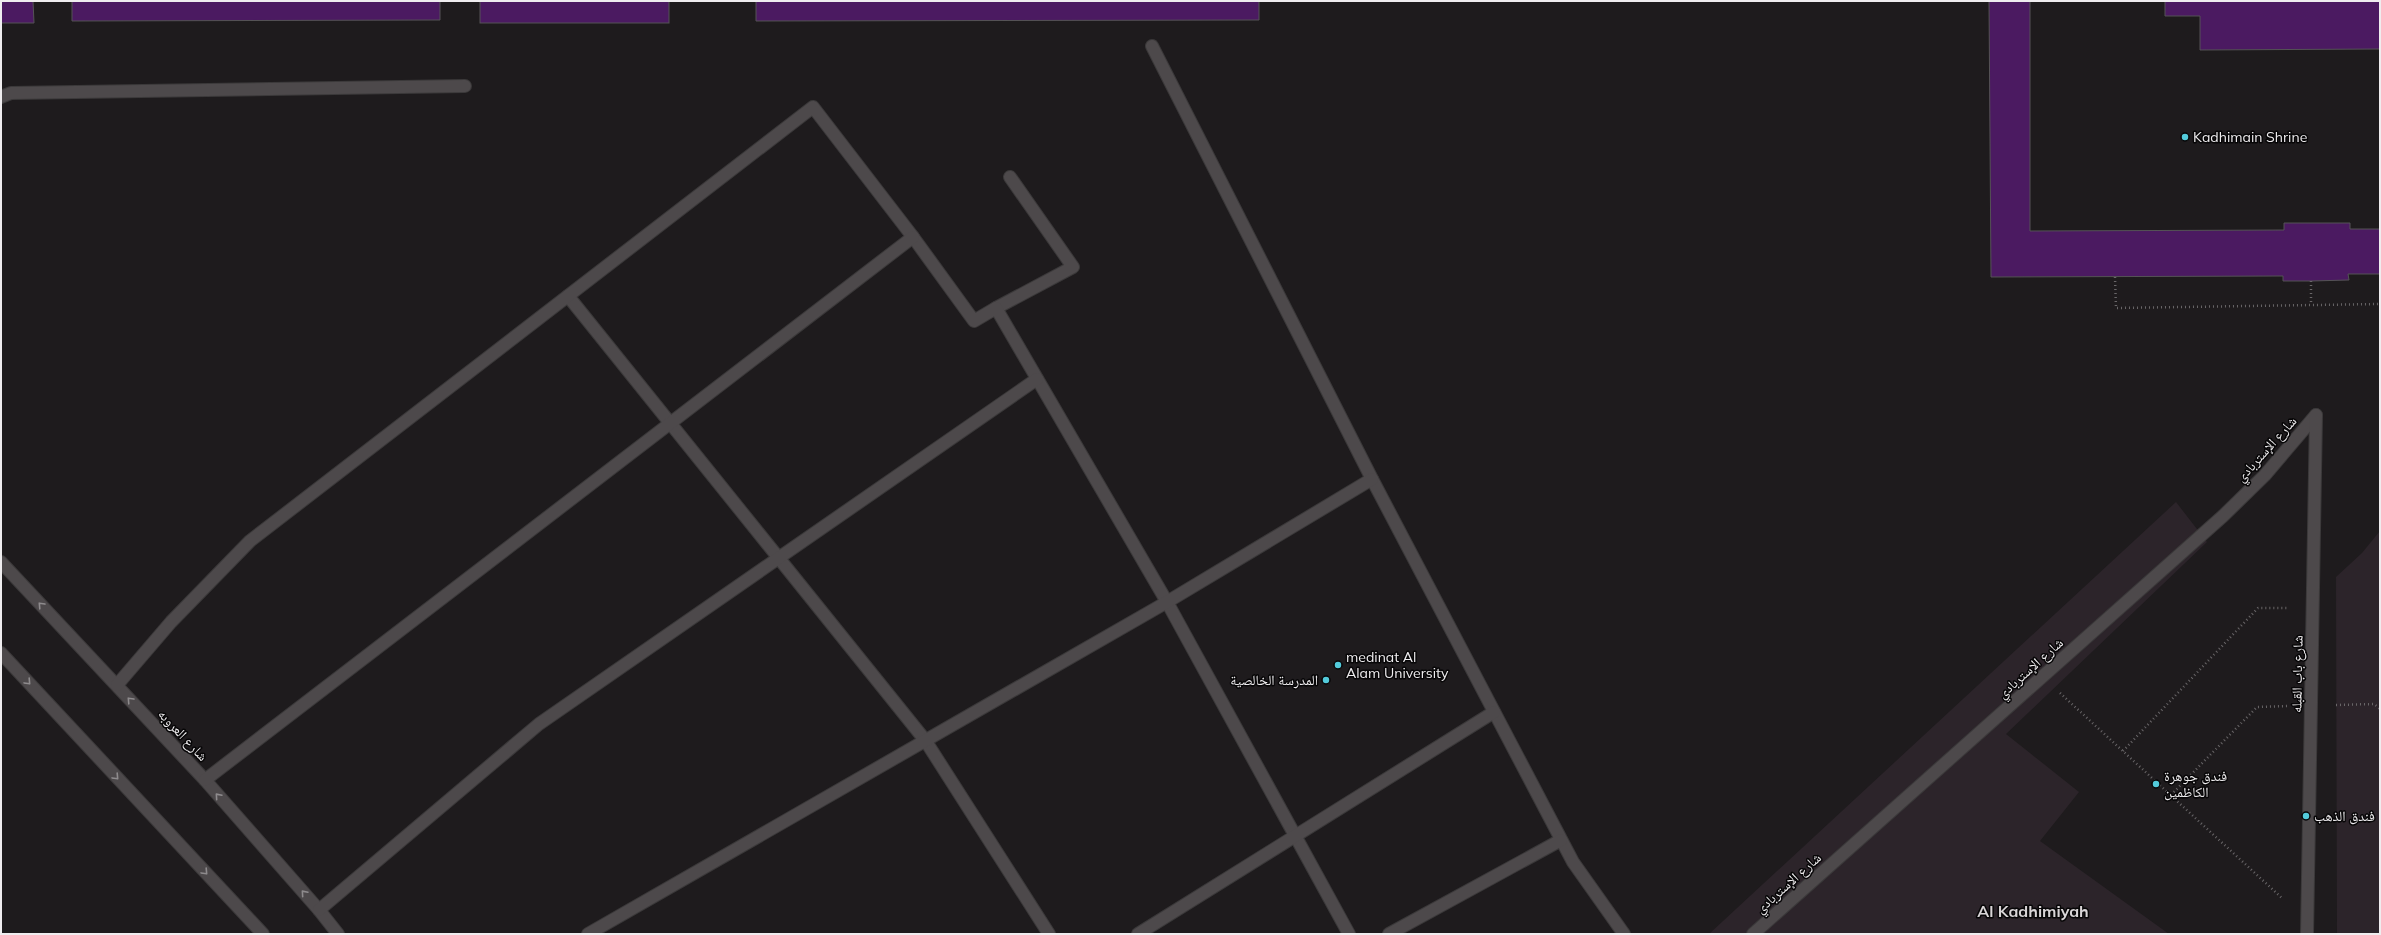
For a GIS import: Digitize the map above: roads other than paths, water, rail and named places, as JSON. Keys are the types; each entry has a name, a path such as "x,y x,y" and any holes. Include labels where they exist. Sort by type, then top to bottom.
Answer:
{"street":[{"path":"1152,46 1372,479 1561,840 1573,862 1624,934"},
{"path":"1,97 19,93 465,86"},
{"path":"117,685 171,622 250,541 813,107 913,237 974,321 1073,267 1010,176"},
{"path":"205,780 913,237"},
{"path":"568,296 925,740 1049,934"},
{"path":"996,308 1167,602 1349,934"},
{"path":"319,910 539,724 1037,379"},
{"name":"شارع باب القبله","path":"2307,934 2316,415"},
{"name":"شارع الإستربادي","path":"1753,934 2233,506 2265,475 2316,415"},
{"path":"588,934 1167,602 1372,479"},
{"name":"شارع العروبه","path":"1,562 205,780 319,910 338,934"},
{"path":"1,653 263,934"},
{"path":"1138,934 1494,712"},
{"path":"1389,934 1561,840"}],"place":[{"name":"Kadhimain Shrine","path":"2185,137"},
{"name":"medinat Al Alam University","path":"1338,665"},
{"name":"المدرسة الخالصية","path":"1326,680"},
{"name":"فندق جوهرة الكاظمين","path":"2156,784"},
{"name":"فندق الذهب","path":"2306,816"}],"district":[{"name":"Al Kadhimiyah","path":"2033,911"}]}
